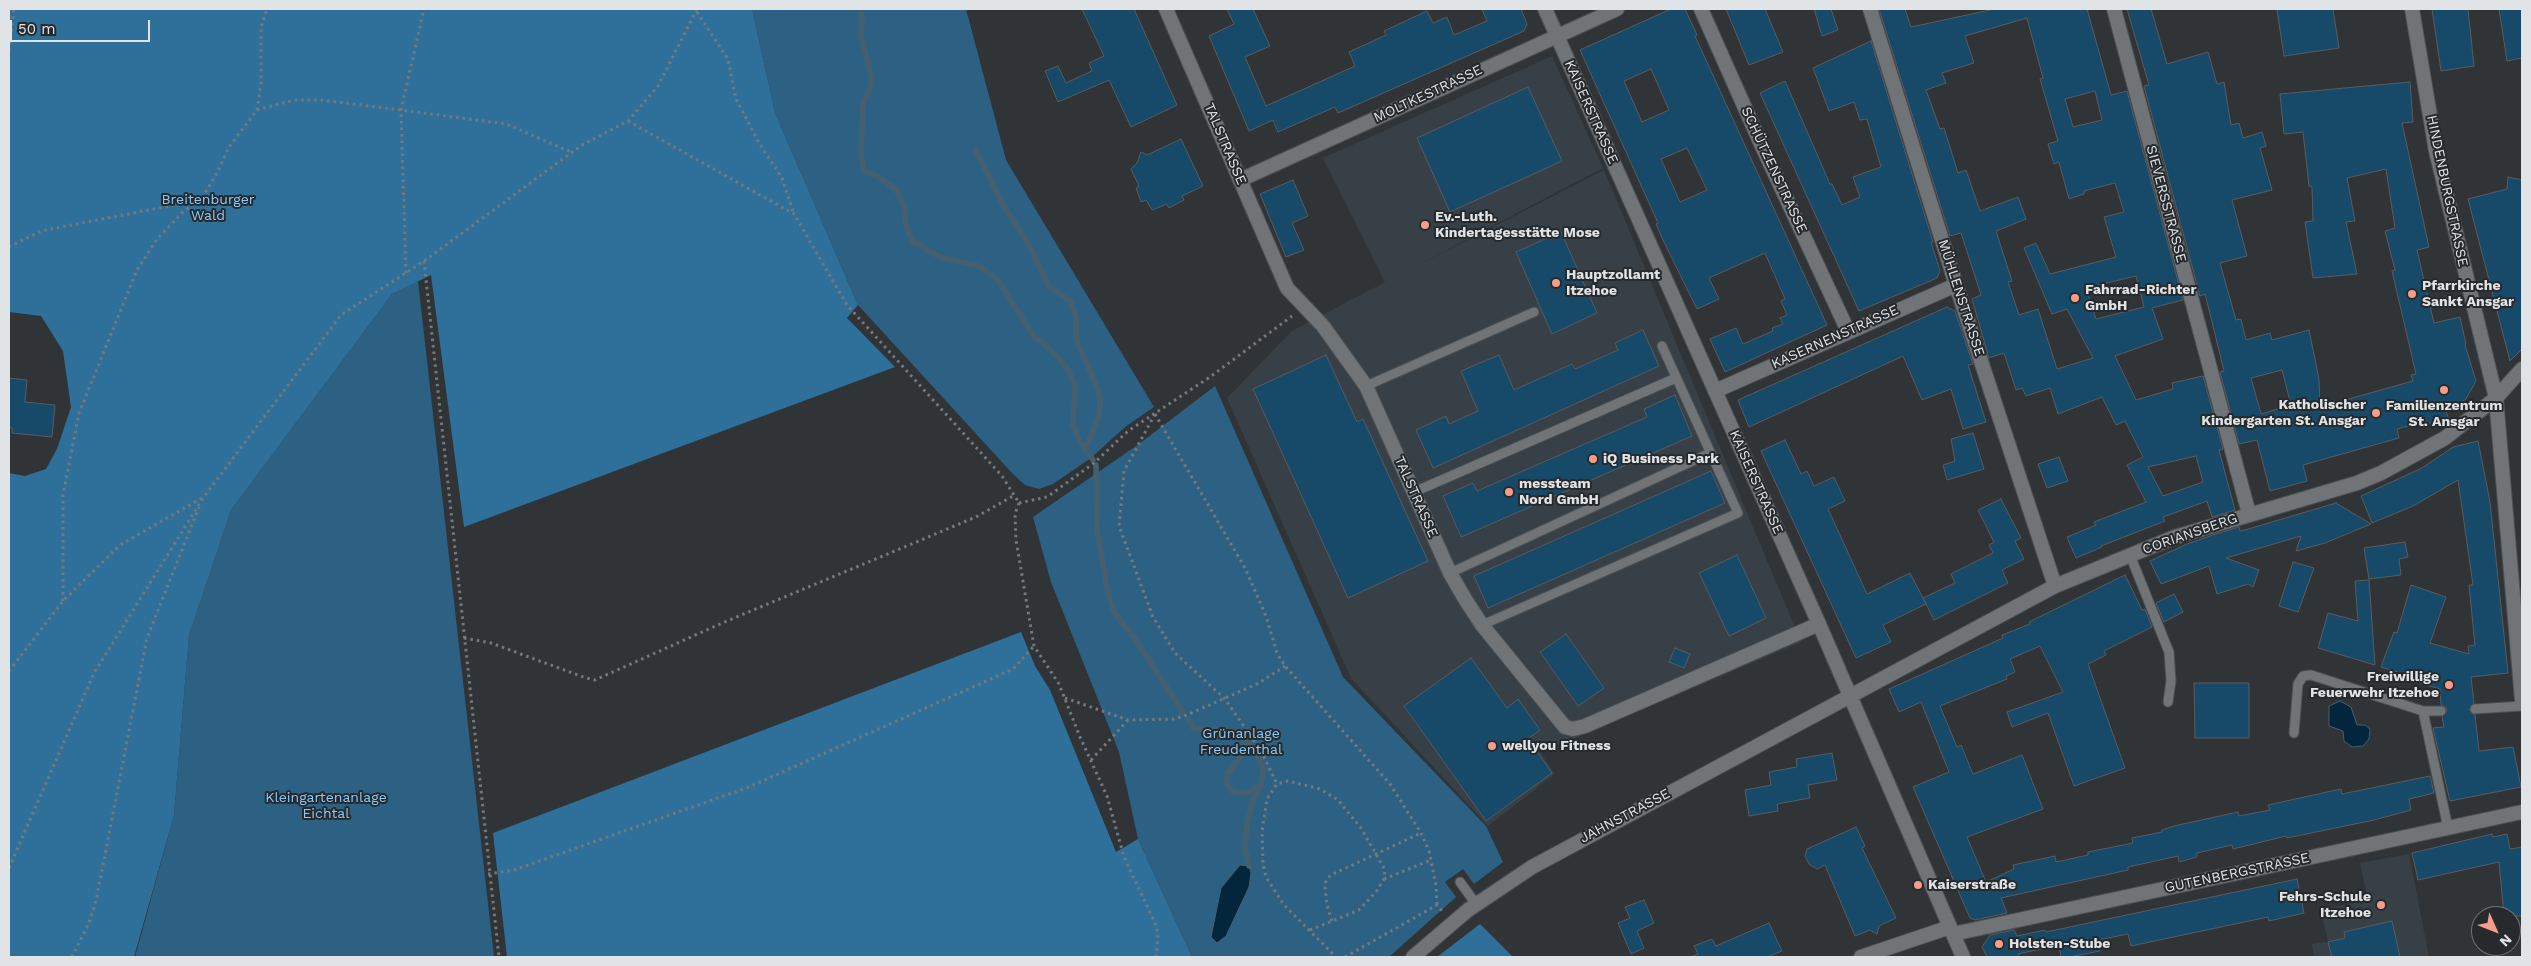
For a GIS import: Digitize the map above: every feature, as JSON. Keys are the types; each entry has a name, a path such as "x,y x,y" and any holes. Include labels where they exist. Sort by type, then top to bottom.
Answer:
{"street":[{"name":"TALSTRASSE","path":"1166,9 1288,288 1303,307 1323,326 1366,386 1450,573 1482,625 1565,727 1573,729 1819,624"},
{"name":"KAISERSTRASSE","path":"1545,9 1819,624 1963,957"},
{"name":"MOLTKESTRASSE","path":"1240,180 1617,9"},
{"name":"SCHÜTZENSTRASSE","path":"1701,9 1848,331"},
{"name":"MÜHLENSTRASSE","path":"1870,9 1956,285 2055,586"},
{"name":"SIEVERSSTRASSE","path":"2114,9 2249,514"},
{"name":"HINDENBURGSTRASSE","path":"2412,9 2436,151 2496,398 2522,700"},
{"name":"KASERNENSTRASSE","path":"1715,391 1956,285"},
{"name":"CORIANSBERG","path":"1850,695 2055,586 2175,537 2357,483 2380,473 2445,438 2496,398 2522,369"},
{"name":"JAHNSTRASSE","path":"1413,957 1476,904 1532,867 1850,695"},
{"name":"GUTENBERGSTRASSE","path":"1861,957 1951,930 2522,812"}],"lane":[{"path":"1366,386 1534,312"},
{"path":"1482,625 1738,513 1662,346"},
{"path":"1414,492 1676,378"},
{"path":"1450,573 1710,453"},
{"path":"2130,555 2169,652 2171,681 2168,702"},
{"path":"2294,733 2298,684 2303,676 2311,675 2423,711 2441,711"},
{"path":"2475,709 2522,706"},
{"path":"2423,711 2448,828"},
{"path":"1460,882 1476,904"}],"path":[{"path":"9,51 14,9"},
{"path":"63,601 63,495 79,413 137,270 157,239 202,198 209,188 229,147 257,110 261,84 261,27 268,9"},
{"path":"406,274 401,110 424,9"},
{"path":"9,868 94,673 203,498 342,315 406,274 572,152 628,121 658,86 697,10"},
{"path":"697,10 728,59 736,99 759,143 782,178 794,214 847,305 1002,476 1018,503"},
{"path":"257,110 294,100 322,100 401,110 506,124 572,152"},
{"path":"628,121 794,214"},
{"path":"9,247 41,231 185,203 193,205"},
{"path":"424,261 498,957"},
{"path":"1018,503 1047,497 1094,463 1128,431 1210,377 1303,307"},
{"path":"1155,414 1245,568 1266,616 1277,653 1285,666 1390,784 1421,833 1430,860 1437,905 1453,922"},
{"path":"1155,414 1124,471 1119,526 1153,617 1175,653 1225,699 1262,751 1278,784"},
{"path":"464,638 491,643 595,680 720,624 976,517 1013,496"},
{"path":"9,671 63,601 120,545 203,498"},
{"path":"72,957 89,923 96,901 147,638 203,498"},
{"path":"1018,503 1015,514 1016,540 1034,646 1050,668 1065,698 1107,796 1124,857 1158,934 1156,957"},
{"path":"488,874 514,870 749,787 1013,669 1034,646"},
{"path":"1065,698 1128,720 1174,719 1187,716 1259,683 1285,666"},
{"path":"1091,760 1128,720"},
{"path":"1310,930 1359,910 1376,892 1384,879 1385,870 1361,828 1338,800 1320,789 1288,781 1278,784 1266,799 1262,830 1263,864 1266,877 1284,905 1336,957"},
{"path":"1332,921 1327,905 1326,880 1331,875 1421,833"},
{"path":"1384,879 1430,860"},
{"path":"1345,957 1437,905"}],"shaded area":[{"path":"1552,56 1603,168 1401,274 1604,170 1801,642 1559,745 1550,740 1538,749 1555,774 1488,826 1351,678 1227,398 1292,331 1385,282 1323,158","holes":["1561,232 1597,313 1552,334 1516,252","1643,330 1659,366 1433,468 1416,430 1445,417 1449,424 1490,405 1489,401 1572,364 1575,369 1618,350 1615,343","1326,355 1357,422 1348,598 1253,389","1675,396 1692,436 1460,537 1443,496 1473,483 1477,491 1647,417 1644,409","1711,471 1725,503 1488,608 1475,576","1737,555 1766,618 1729,635","1566,634 1604,687 1578,706 1540,653","1471,658 1507,708 1518,700 1540,730 1528,739 1552,773 1487,821 1404,707"]},
{"path":"2340,701 2351,707 2357,725 2365,725 2370,729 2369,739 2363,746 2352,747 2344,741 2343,731 2329,726 2329,706"},
{"name":"Fehrs-Schule Itzehoe","path":"2409,854 2429,957 2314,957 2312,944 2328,942 2321,910 2368,900 2360,863"},
{"path":"1240,865 1249,866 1251,873 1249,887 1226,936 1217,943 1211,937 1221,888"}],"green space":[{"name":"Breitenburger Wald","path":"9,9 752,9 775,113 858,305 847,318 895,367 464,527 431,275 392,294 231,510 189,635 174,815 134,957 9,957 9,473 25,476 46,469 57,449 71,407 63,351 41,316 9,312"},
{"path":"752,9 966,9 1006,160 1154,407 1125,427 1091,458 1053,484 1039,489 1025,485 1012,473 858,305 775,113"},
{"name":"Kleingartenanlage Eichtal","path":"418,281 494,957 135,957 174,815 189,635 231,510 392,294"},
{"name":"Grünanlage Freudenthal","path":"1215,386 1343,677 1486,826 1503,862 1474,884 1463,869 1445,882 1456,897 1389,957 1192,957 1138,839 1119,752 1051,582 1033,517 1139,444"},
{"path":"1021,632 1035,666 1050,690 1116,852 1138,839 1192,957 507,957 493,833"},
{"path":"1480,924 1513,957 1437,957"}],"building":[{"path":"1082,9 1134,9 1177,105 1131,127 1109,80 1058,102 1045,71 1058,66 1066,83 1092,71 1089,63 1104,56"},
{"path":"1227,9 1253,9 1270,46 1245,57 1266,106 1355,66 1349,52 1386,35 1384,31 1427,11 1433,23 1447,17 1454,35 1487,21 1482,9 1521,9 1527,24 1524,31 1338,113 1335,107 1278,132 1273,120 1249,131 1209,36 1234,24"},
{"path":"1671,9 1685,9 1697,35 1695,36 1827,325 1725,372 1710,339 1736,328 1743,344 1773,331 1772,328 1783,324 1780,318 1787,315 1781,301 1785,299 1765,253 1709,278 1719,299 1697,309 1663,240 1656,224 1658,223 1580,50","holes":["1651,69 1669,110 1642,122 1624,81","1687,148 1707,190 1680,202 1661,159"]},
{"path":"1726,9 1765,9 1783,52 1749,65"},
{"path":"1814,9 1831,9 1838,30 1822,36"},
{"path":"1879,9 1905,9 1911,27 1995,9 2087,9 2111,95 2127,91 2183,300 2152,308 2163,339 2115,356 2136,400 2173,389 2172,383 2203,376 2223,449 2219,450 2235,510 2212,517 2207,501 2163,517 2165,521 2076,558 2067,537 2096,525 2094,522 2146,502 2127,465 2143,457 2125,421 2116,425 2102,397 2058,414 2050,388 2026,396 2022,388 2016,390 2004,353 1989,358 1972,299 1981,295 1961,233 1950,236","holes":["2027,18 2043,78 2040,79 2058,141 2048,144 2054,164 2059,162 2069,199 2084,194 2084,191 2115,183 2124,212 2104,217 2116,257 2050,274 2036,243 2024,248 2052,314 2067,309 2093,358 2057,369 2038,309 2019,315 2008,282 2012,281 1996,231 2026,219 2018,197 1980,211 1966,170 1958,173 1944,128 1940,129 1926,90 1946,83 1942,73 1974,63 1965,36","2095,91 2102,120 2073,127 2065,99","2136,276 2144,307 2096,319 2086,288","2196,456 2203,482 2163,496 2148,467"]},
{"path":"2127,9 2151,9 2167,64 2208,52 2217,84 2224,82 2231,125 2239,123 2243,138 2262,132 2266,146 2260,148 2272,190 2232,200 2247,256 2220,263 2236,320 2241,319 2246,340 2270,333 2272,340 2309,330 2319,379 2320,407 2413,381 2411,375 2416,374 2392,271 2395,270 2385,231 2395,228 2386,169 2347,178 2355,221 2346,222 2357,274 2313,278 2305,222 2313,221 2312,187 2309,186 2303,132 2284,134 2280,94 2410,82 2413,122 2402,123 2429,247 2417,250 2434,323 2460,317 2465,345 2476,381 2466,399 2446,411 2448,417 2427,424 2426,421 2397,429 2399,438 2303,465 2307,481 2270,491 2257,440 2239,444 2220,372 2224,371 2205,294 2200,296 2144,86 2149,85","holes":["2282,370 2291,405 2261,414 2251,378"]},
{"path":"2333,9 2339,48 2284,56 2277,10"},
{"path":"2432,9 2468,9 2474,66 2441,71"},
{"path":"2499,9 2522,9 2522,58 2507,61"},
{"path":"1871,41 1933,242 1931,242 1940,271 1937,278 1859,311 1760,93 1785,81 1830,184 1832,184 1842,205 1860,197 1853,177 1881,167 1867,119 1860,120 1854,102 1829,111 1813,68"},
{"path":"1528,87 1562,161 1450,212 1417,138"},
{"path":"1181,139 1203,186 1182,196 1184,200 1169,208 1167,204 1152,210 1146,200 1141,202 1136,188 1139,186 1131,169 1137,163 1141,152 1147,155"},
{"path":"2508,177 2522,180 2522,349 2510,361 2468,199 2507,189"},
{"path":"1293,180 1308,216 1292,223 1304,250 1286,257 1260,194"},
{"name":"Hauptzollamt Itzehoe","path":"1561,232 1597,313 1552,334 1516,252"},
{"path":"1947,307 1955,311 1973,364 1968,365 1986,422 1963,429 1951,389 1922,400 1903,356 1749,427 1738,400"},
{"path":"1643,330 1659,366 1433,468 1416,430 1446,416 1449,424 1478,411 1461,371 1499,355 1514,390 1572,364 1575,369 1618,350 1615,343"},
{"path":"1326,355 1357,422 1363,419 1428,561 1348,598 1253,389"},
{"path":"9,378 27,380 25,402 55,405 52,437 12,433 12,428 9,427"},
{"name":"iQ Business Park","path":"1675,395 1692,436 1461,537 1443,496 1473,483 1477,491 1647,417 1644,409"},
{"path":"1973,433 1984,469 1947,480 1943,465 1955,461 1951,439"},
{"path":"1785,440 1801,474 1807,471 1814,486 1834,477 1845,501 1828,509 1867,594 1910,573 1926,604 1883,625 1891,642 1856,658 1761,451"},
{"path":"2478,441 2490,502 2508,673 2471,677 2474,703 2469,710 2475,715 2479,751 2513,747 2521,787 2450,801 2433,728 2444,727 2442,717 2447,711 2446,707 2441,705 2440,689 2414,681 2414,677 2381,667 2394,632 2397,633 2411,585 2446,597 2430,643 2469,654 2468,646 2475,645 2469,585 2473,585 2458,480 2413,506 2372,523 2361,496 2422,468 2453,447"},
{"path":"2059,457 2068,481 2047,488 2038,464"},
{"path":"1711,471 1725,503 1488,608 1474,576"},
{"path":"2001,499 2021,538 2015,541 2024,559 2002,570 2008,583 1934,620 1923,598 1955,583 1951,574 1993,553 1989,545 1994,542 1978,510"},
{"path":"2336,503 2371,524 2325,543 2296,551 2301,536 2226,558 2259,570 2253,587 2248,584 2217,594 2209,566 2161,584 2150,561 2187,544 2216,534 2239,527 2240,531 2245,530"},
{"path":"2405,542 2408,557 2399,559 2401,575 2369,579 2364,548"},
{"path":"1737,555 1766,618 1729,636 1699,573"},
{"path":"2293,562 2314,568 2298,612 2279,606"},
{"path":"2125,575 2142,610 2145,609 2152,627 2104,651 2106,655 2088,664 2125,768 2074,786 2048,713 2012,727 2007,712 2063,692 2040,646 2010,659 2015,672 2006,676 2007,679 1940,706 1957,747 1961,745 1973,774 2022,755 2043,809 1967,837 1986,882 2014,869 2013,865 2055,856 2056,862 2088,855 2088,852 2133,843 2132,838 2162,832 2162,830 2174,826 2238,812 2239,816 2270,810 2268,805 2341,789 2342,794 2430,776 2434,793 2409,799 2411,810 2374,820 2287,838 2286,836 2233,849 2232,845 2197,853 2197,857 2179,862 2178,856 2128,867 2128,870 2001,898 2007,913 1975,920 1970,918 1913,787 1949,772 1921,702 1899,712 1889,689 2003,638 2002,635 2030,624 2029,622"},
{"path":"2369,580 2375,665 2318,648 2328,613 2358,621 2355,581"},
{"path":"2174,594 2183,612 2164,622 2156,603"},
{"path":"1566,634 1604,688 1578,706 1540,652"},
{"path":"1675,648 1690,654 1684,668 1669,662"},
{"path":"1471,658 1507,708 1518,699 1540,730 1528,739 1552,773 1486,821 1404,706"},
{"path":"2194,683 2249,683 2249,738 2195,738"},
{"path":"1832,753 1837,780 1808,785 1810,798 1777,804 1778,811 1749,816 1745,790 1771,785 1769,772 1797,767 1796,759"},
{"path":"1856,827 1865,846 1862,848 1896,918 1879,926 1877,934 1870,930 1855,936 1825,865 1817,869 1809,864 1805,856 1807,849"},
{"path":"2492,834 2493,837 2507,834 2510,849 2522,847 2522,916 2521,906 2503,906 2499,862 2418,880 2412,853"},
{"path":"2297,879 2304,913 2269,921 2268,917 2131,946 2128,934 2098,940 2100,951 2069,957 2061,957 2059,945 2018,954 2020,957 1987,957 1982,947 1990,935 2014,930 2017,936 2045,930 2046,932"},
{"path":"1644,900 1654,923 1637,931 1644,948 1631,954 1618,923 1630,918 1625,907"},
{"path":"2392,921 2400,957 2332,957 2328,942 2345,938 2344,932"},
{"path":"1769,923 1782,951 1767,957 1690,957 1698,954 1694,946 1712,939 1716,946"}],"waterway":[{"path":"860,9 862,19 861,35 872,79 871,87 863,102 861,153 864,171 879,177 896,190 904,205 906,226 912,241 940,257 979,266 997,279 1035,338 1059,358 1070,373 1075,387 1073,425 1079,440 1093,460"},
{"path":"976,151 1005,208 1029,245 1049,287 1070,301 1076,315 1076,340 1097,387 1100,401 1099,416 1085,451"},
{"path":"1096,465 1097,530 1108,593 1114,612 1138,643 1183,713"},
{"path":"1188,719 1193,728 1231,731 1245,739 1260,760 1263,769 1261,785 1253,800 1247,822 1245,848 1249,866"},
{"path":"1245,740 1246,750 1227,774 1227,784 1232,791 1240,793 1249,792 1261,785"}],"place":[{"name":"Ev.-Luth. Kindertagesstätte Mose","path":"1425,225"},
{"name":"Hauptzollamt Itzehoe","path":"1556,283"},
{"name":"Pfarrkirche Sankt Ansgar","path":"2412,294"},
{"name":"Fahrrad-Richter GmbH","path":"2075,298"},
{"name":"Familienzentrum St. Ansgar","path":"2444,390"},
{"name":"Katholischer Kindergarten St. Ansgar","path":"2376,413"},
{"name":"iQ Business Park","path":"1593,459"},
{"name":"messteam Nord GmbH","path":"1509,492"},
{"name":"Freiwillige Feuerwehr Itzehoe","path":"2449,685"},
{"name":"wellyou Fitness","path":"1492,746"},
{"name":"Kaiserstraße","path":"1918,885"},
{"name":"Fehrs-Schule Itzehoe","path":"2381,905"},
{"name":"Holsten-Stube","path":"1999,944"}]}
